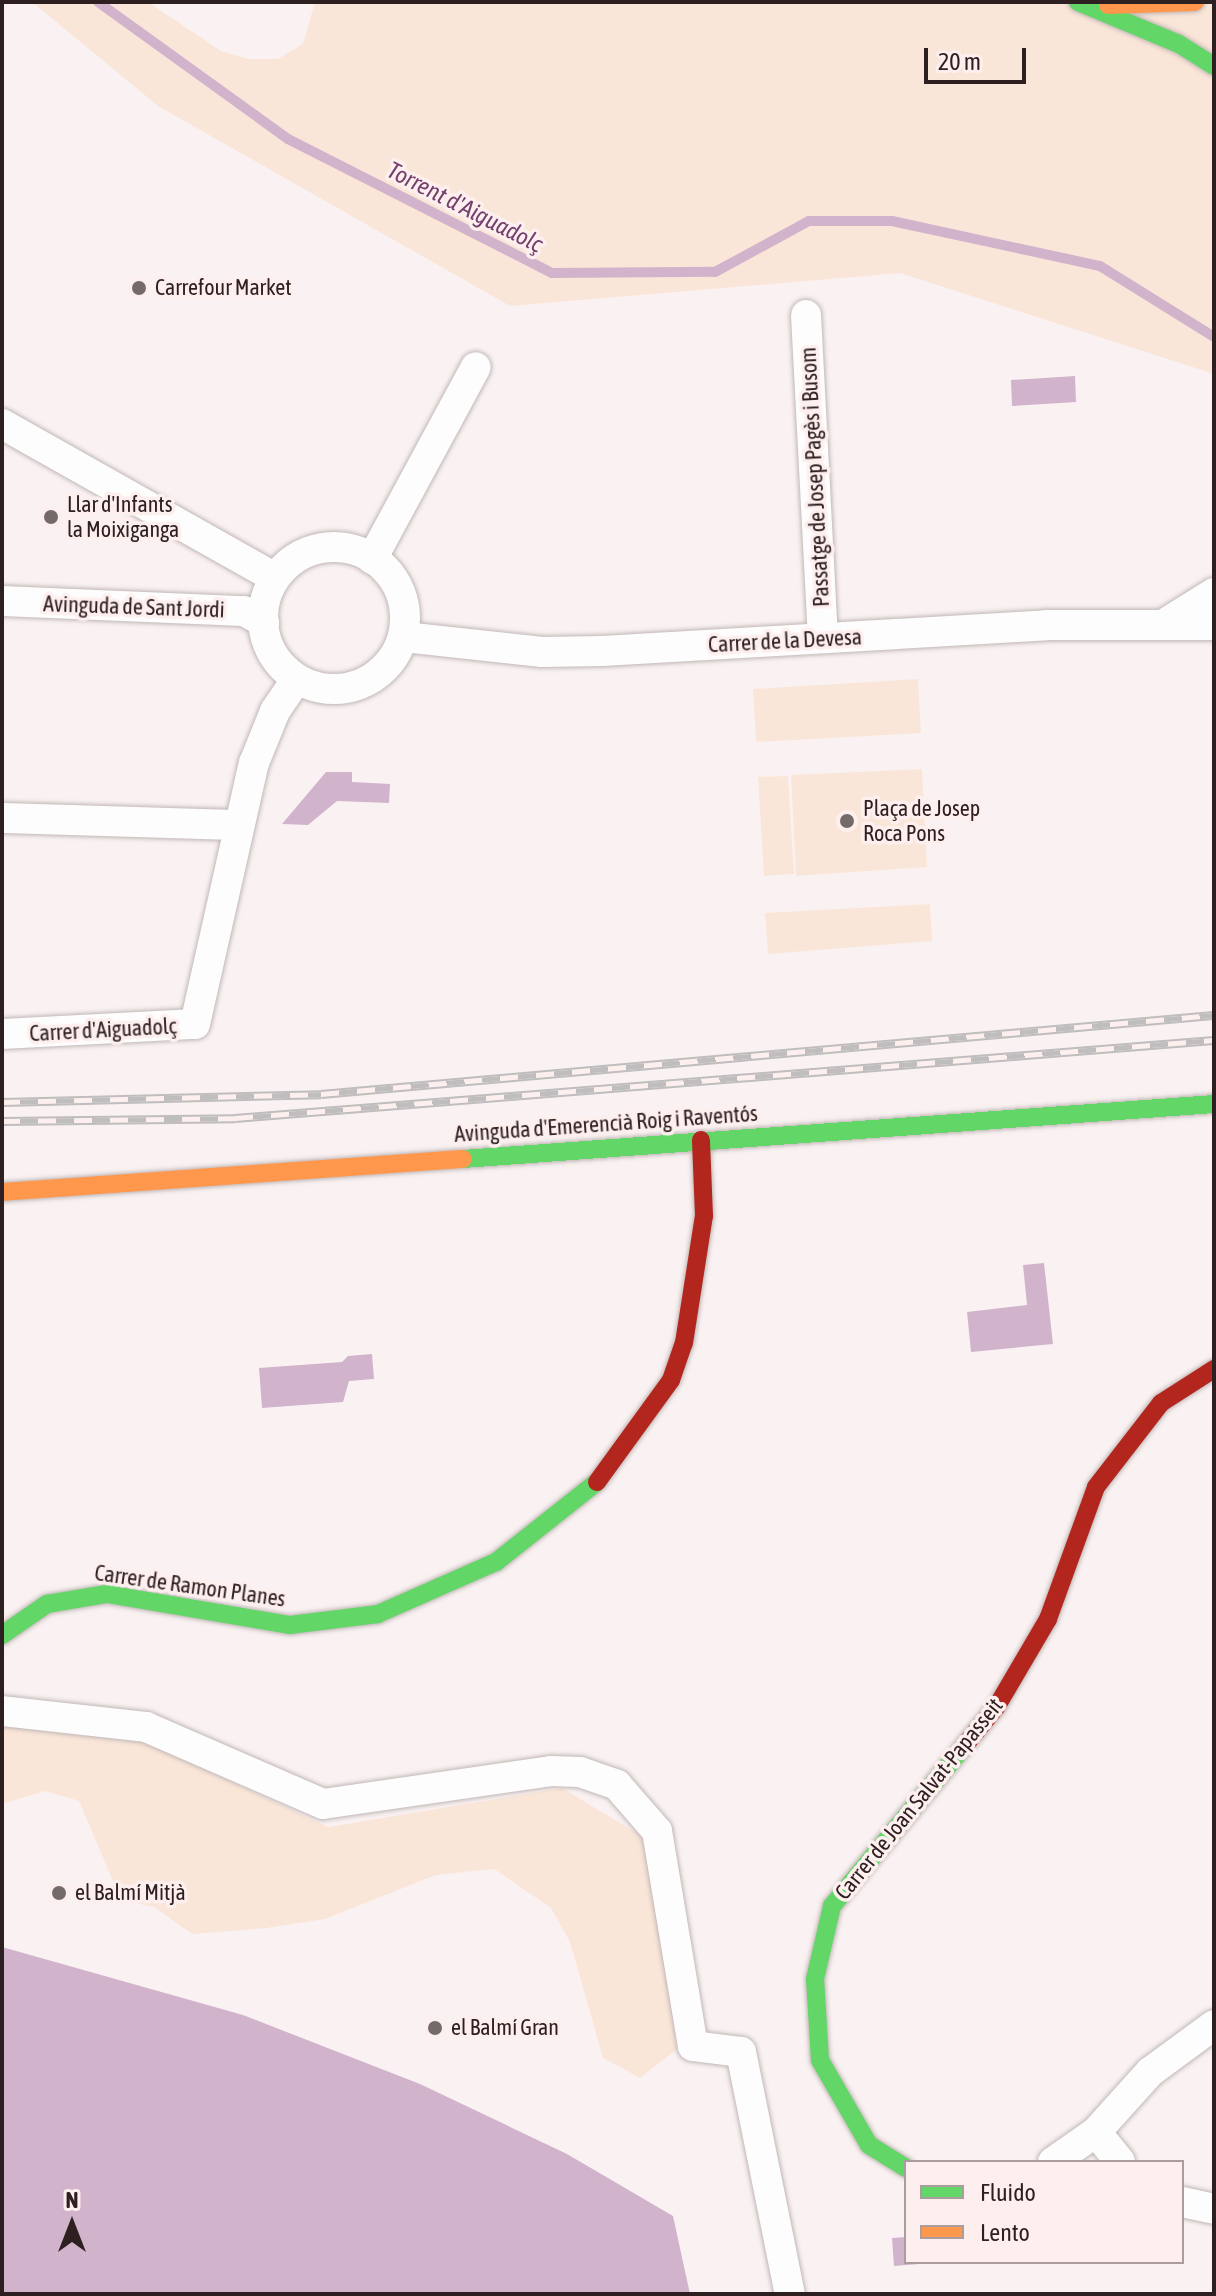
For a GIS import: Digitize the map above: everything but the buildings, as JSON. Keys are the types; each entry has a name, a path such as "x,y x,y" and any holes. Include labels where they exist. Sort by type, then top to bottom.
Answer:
{"street":[{"path":"1086,4 1195,2"},
{"path":"1086,4 1214,66"},
{"name":"Passatge de Josep Pagès i Busom","path":"806,315 823,638"},
{"path":"372,559 476,367"},
{"path":"2,424 275,578"},
{"path":"346,550 372,559 391,577 404,601 404,637 379,673 358,684 323,688 296,680 273,656 264,622 275,578 310,552 346,550"},
{"name":"Carrer de la Devesa","path":"1167,622 1199,607 1214,593"},
{"name":"Avinguda de Sant Jordi","path":"2,601 244,611 264,622"},
{"name":"Carrer de la Devesa","path":"404,637 542,652 1167,622 1214,625"},
{"path":"2,818 236,825 266,732 296,680"},
{"name":"Carrer d'Aiguadolç","path":"2,1034 182,1029 195,1024 236,825"},
{"name":"Avinguda d'Emerencià Roig i Raventós","path":"2,1192 1214,1104"},
{"name":"Carrer de Ramon Planes","path":"2,1635 47,1604 77,1596 107,1594 290,1625 334,1622 378,1614 496,1562 603,1478 671,1380 684,1343 704,1216 701,1140"},
{"name":"Carrer de Joan Salvat-Papasseit","path":"904,2167 869,2145 820,2060 815,1979 832,1906 997,1706 1048,1619 1096,1487 1124,1445 1161,1403 1214,1369"},
{"path":"2,1711 146,1727 323,1804 551,1771 580,1772 617,1785 657,1831 693,2046 741,2052 790,2294"},
{"path":"1056,2160 1096,2132 1150,2072 1214,2025"},
{"path":"1096,2132 1118,2160"},
{"path":"1184,2202 1214,2209"}],"shaded area":[{"path":"32,2 148,2 221,51 248,59 278,59 303,44 315,2 1214,2 1214,374 900,273 510,306 158,106"},
{"path":"1075,376 1076,402 1012,406 1011,380"},
{"path":"918,679 921,733 756,742 753,689"},
{"path":"922,769 927,867 796,876 791,775"},
{"path":"326,772 352,772 352,782 390,784 389,803 337,801 308,825 282,824"},
{"path":"788,776 794,874 764,876 758,777"},
{"path":"930,904 932,941 768,954 765,913"},
{"path":"1044,1263 1053,1344 971,1352 967,1312 1027,1305 1023,1265"},
{"path":"372,1354 374,1379 349,1381 343,1402 262,1408 259,1368 342,1362 348,1356"},
{"path":"2,1720 141,1740 328,1827 562,1788 645,1838 677,2049 640,2078 603,2058 570,1942 551,1908 494,1869 436,1875 325,1919 267,1928 192,1934 154,1907 121,1900 79,1801 45,1791 2,1804"},
{"path":"2,1947 243,2015 420,2084 567,2154 673,2216 690,2294 2,2294"},
{"path":"904,2237 904,2264 920,2264 894,2266 892,2238"}],"waterway":[{"name":"Torrent d'Aiguadolç","path":"98,2 288,139 552,273 715,272 809,221 892,221 1100,266 1214,337"}],"railway":[{"path":"2,1102 321,1094 1214,1015"},
{"path":"2,1121 235,1118 1214,1040"}],"traffic: fast":[{"path":"1078,2 1179,44 1214,66"},
{"path":"463,1159 1214,1104"},
{"path":"2,1635 47,1604 107,1594 290,1625 378,1614 496,1562 597,1482"},
{"path":"904,2167 869,2145 820,2060 815,1979 832,1906 965,1745"}],"traffic: slow":[{"path":"1108,5 1195,2"},
{"path":"2,1192 463,1159"}],"traffic: jam":[{"path":"597,1482 671,1380 684,1343 704,1216 701,1140"},
{"path":"965,1745 997,1706 1048,1619 1096,1487 1161,1403 1214,1369"}],"place":[{"name":"Carrefour Market","path":"139,288"},
{"name":"Llar d'Infants la Moixiganga","path":"51,517"},
{"name":"Plaça de Josep Roca Pons","path":"847,821"},
{"name":"el Balmí Mitjà","path":"59,1893"},
{"name":"el Balmí Gran","path":"435,2028"}]}
